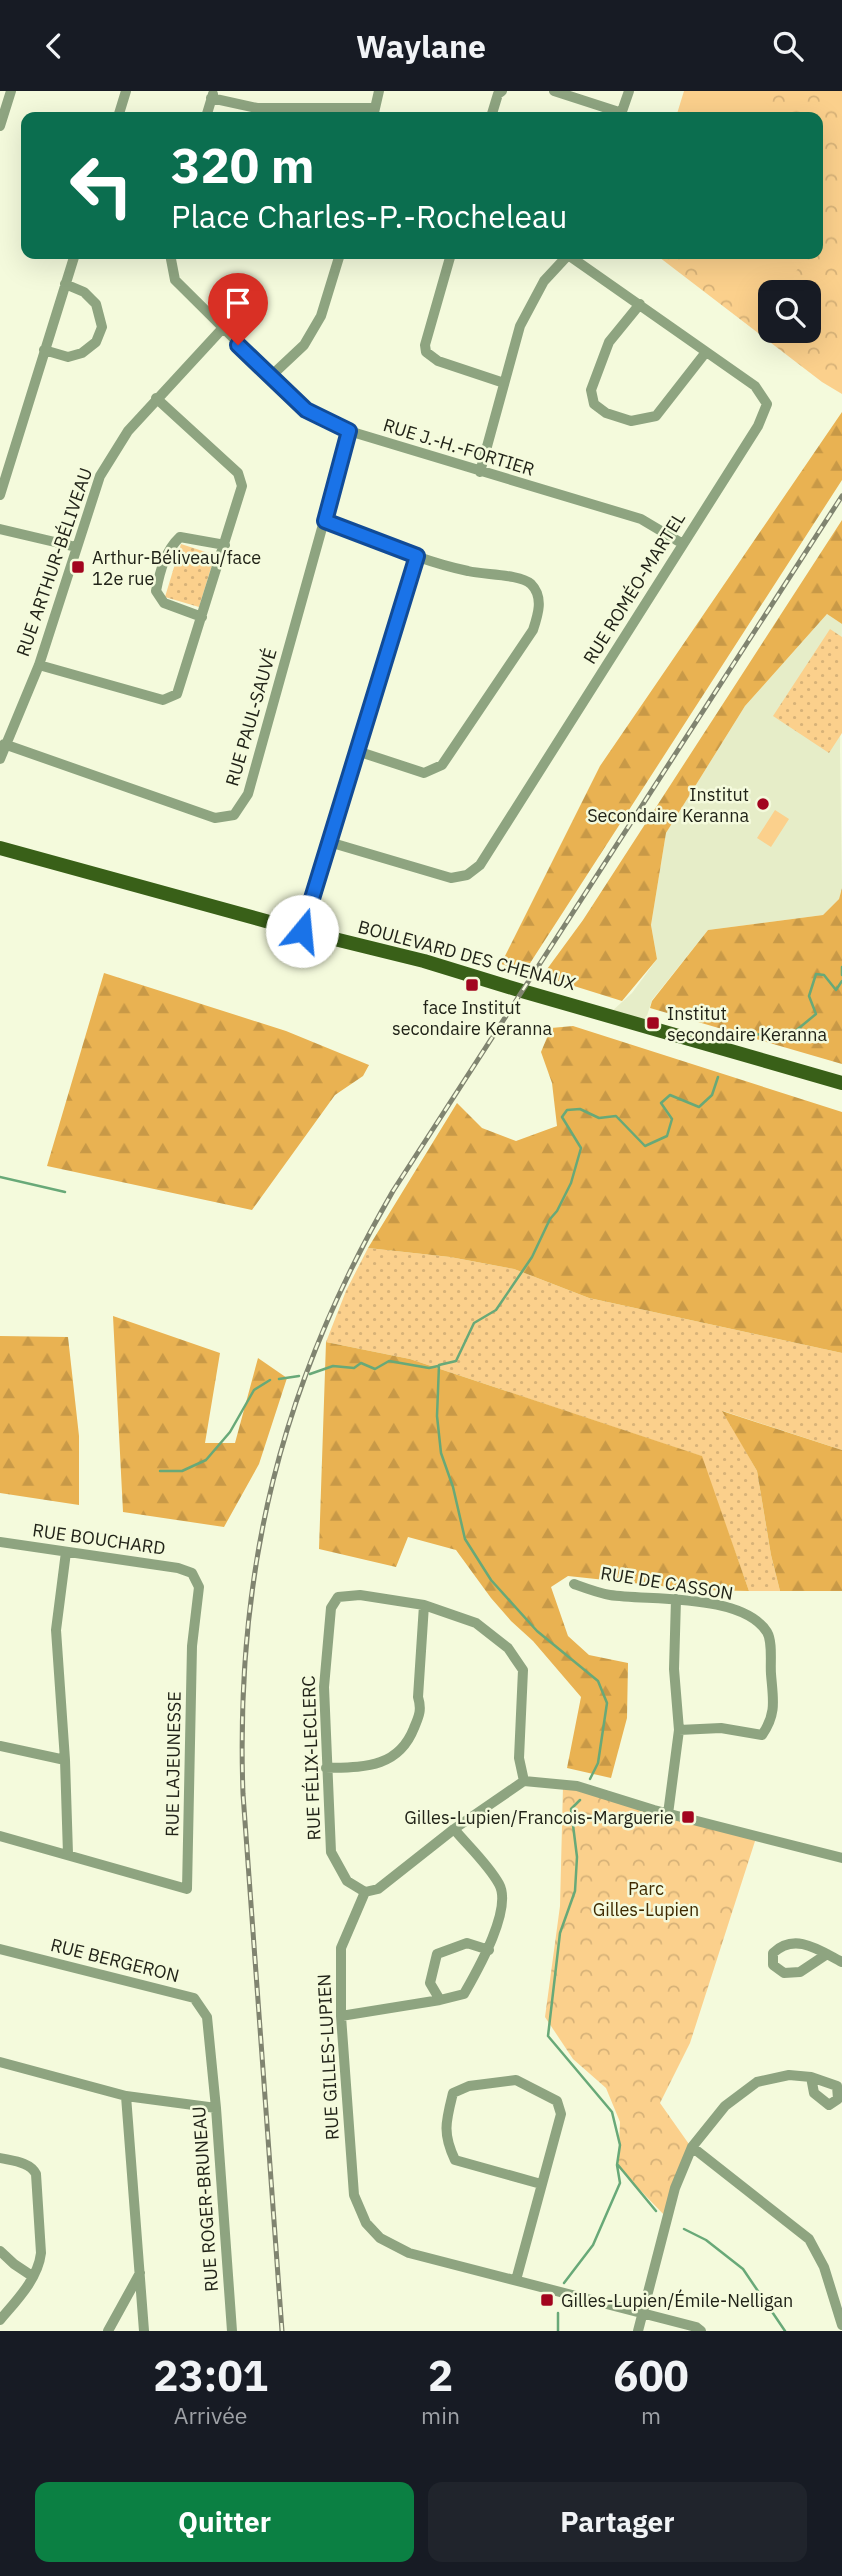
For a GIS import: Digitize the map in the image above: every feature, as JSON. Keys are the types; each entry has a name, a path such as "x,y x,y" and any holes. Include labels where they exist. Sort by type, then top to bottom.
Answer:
{"main road":[{"name":"BOULEVARD DES CHENAUX","path":"0,848 302,931 475,975 842,1083"}],"street":[{"path":"0,126 11,91"},
{"path":"120,112 126,91"},
{"path":"373,112 379,91"},
{"path":"493,112 502,91"},
{"path":"554,91 613,112"},
{"path":"622,112 629,91"},
{"path":"207,112 212,94 257,108 350,112"},
{"path":"0,495 73,259"},
{"name":"RUE J.-H.-FORTIER","path":"171,259 175,279 222,329 306,410 349,431 641,519 683,544"},
{"path":"271,376 304,345 321,316 338,259"},
{"path":"450,259 425,345 426,352 438,361 503,383"},
{"path":"480,472 520,326 544,281 565,259"},
{"name":"RUE ROMÉO-MARTEL","path":"329,842 451,878 460,878 480,865 758,426 767,404 755,386 575,259"},
{"path":"44,349 68,356 82,353 96,342 102,327 96,304 84,292 65,284"},
{"path":"640,304 609,342 591,390 594,404 606,413 631,421 656,416 706,352"},
{"name":"RUE ARTHUR-BÉLIVEAU","path":"0,759 39,665 100,476 128,431 222,329"},
{"path":"39,665 163,701 177,694 242,486 238,473 156,398"},
{"name":"RUE PAUL-SAUVÉ","path":"4,744 215,818 234,815 248,794 349,431"},
{"path":"325,521 417,556 466,571 524,579 535,589 538,598 539,611 533,630 446,760 437,769 424,773 416,772 357,751"},
{"path":"0,529 76,547"},
{"path":"202,617 164,603 156,591 157,583 169,548 180,537 225,545"},
{"path":"302,931 417,556"},
{"name":"RUE BOUCHARD","path":"0,1542 178,1568 192,1573"},
{"path":"0,1836 68,1854 56,1630 66,1552"},
{"name":"RUE LAJEUNESSE","path":"68,1854 187,1888 192,1646 199,1587 192,1573"},
{"name":"RUE DE CASSON","path":"574,1584 608,1594 676,1599 732,1608 752,1617 768,1633 773,1700 771,1722 762,1735 721,1728 679,1730"},
{"name":"RUE FÉLIX-LECLERC","path":"365,1892 347,1881 331,1852 324,1687 331,1608 338,1597 360,1595 424,1605 476,1623 508,1648 523,1670 519,1758 524,1781"},
{"path":"668,1814 679,1730 674,1669 676,1599"},
{"path":"326,1767 368,1767 388,1760 410,1739 422,1709 418,1697 424,1605"},
{"path":"0,1746 65,1761"},
{"path":"365,1892 378,1889 454,1829 524,1781 577,1786 668,1814 842,1858"},
{"path":"341,2016 464,1994 489,1950 503,1899 500,1885 454,1829"},
{"name":"RUE GILLES-LUPIEN","path":"365,1892 341,1948 341,2016 354,2195 366,2223 380,2238 409,2253 642,2312 696,2327 701,2331"},
{"path":"827,1954 800,1972 784,1973 773,1965 773,1953 783,1943 796,1942 827,1954 842,1962"},
{"path":"440,2000 430,1983 437,1954 467,1943 489,1950"},
{"name":"RUE BERGERON","path":"0,1949 194,1998 207,2017 211,2064"},
{"path":"0,2061 126,2096 216,2108"},
{"name":"RUE ROGER-BRUNEAU","path":"211,2064 232,2331"},
{"path":"638,2331 675,2189 692,2147 725,2106 757,2082 789,2075 811,2077"},
{"path":"516,2280 561,2114 557,2101 516,2080 469,2086 453,2093 445,2122 446,2141 455,2160 541,2184"},
{"path":"126,2096 144,2331"},
{"path":"692,2147 809,2239 824,2267 842,2325"},
{"path":"0,2158 25,2164 33,2168 36,2174 41,2253 24,2292 0,2320"},
{"path":"0,2251 14,2265 32,2276"},
{"path":"108,2331 140,2273"}],"shaded area":[{"name":"Institut Secondaire Keranna","path":"827,614 842,624 842,888 839,899 823,915 708,930 652,1000 645,1022 611,1012 632,993 657,959 651,925 666,833 745,706"}],"green space":[{"path":"684,91 842,91 842,394 771,343 821,343 821,280 758,280 758,333 662,259 823,259 823,112 678,112"},
{"path":"709,91 754,91 776,112 688,112"},
{"path":"682,259 791,259 800,266 789,280 758,280 758,318"},
{"path":"842,412 842,480 525,971 501,964 600,766"},
{"path":"842,520 842,624 827,614 745,706 666,833 651,925 657,959 622,1001 542,976 583,920"},
{"path":"181,544 215,555 199,607 165,597"},
{"path":"830,629 842,637 842,733 829,753 773,716"},
{"path":"775,810 789,819 771,847 757,838"},
{"path":"842,888 842,1064 650,1008 652,1001 708,930 823,915 839,899"},
{"path":"104,973 286,1031 369,1065 363,1076 335,1095 252,1210 47,1166"},
{"path":"573,1026 842,1112 842,1353 589,1298 514,1269 450,1257 368,1248 457,1103 482,1128 516,1141 557,1126 552,1083 541,1052 551,1028"},
{"path":"368,1248 450,1257 514,1269 589,1298 842,1353 842,1450 723,1411 757,1471 780,1591 749,1591 701,1456 410,1359 326,1342 346,1291"},
{"path":"113,1316 220,1353 205,1443 235,1443 258,1358 287,1378 259,1464 224,1527 123,1512"},
{"path":"0,1336 68,1337 79,1436 79,1505 0,1493"},
{"path":"326,1342 410,1359 702,1456 749,1591 698,1590 568,1576 551,1587 568,1636 589,1655 628,1663 627,1718 611,1778 567,1768 581,1697 533,1641 491,1598 456,1550 408,1537 396,1567 319,1549"},
{"path":"722,1411 842,1450 842,1591 780,1591 757,1471"},
{"name":"Parc Gilles-Lupien","path":"563,1786 756,1838 690,2043 660,2103 691,2147 667,2218 618,2167 620,2122 606,2088 573,2059 545,2017 560,1906"}],"waterway":[{"path":"842,967 842,975"},
{"path":"749,1036 779,1031 793,1033 816,1014 809,996 816,974 824,975 836,990 842,981"},
{"path":"590,1779 598,1763 607,1703 598,1681 537,1631 491,1580 465,1539 453,1487 441,1453 437,1416 439,1365 456,1361 474,1323 496,1310 532,1257 550,1219 557,1211 571,1183 581,1148 562,1117 567,1110 580,1109 599,1118 616,1116 645,1146 667,1136 672,1119 661,1103 670,1095 699,1107 712,1095 718,1077"},
{"path":"0,1177 65,1192"},
{"path":"310,1374 333,1366 354,1368 361,1363 375,1369 389,1361 429,1368 438,1366"},
{"path":"279,1379 299,1376"},
{"path":"160,1471 182,1471 206,1460 230,1432 254,1390 270,1380"},
{"path":"564,2283 593,2245 620,2183 617,2165 620,2145 612,2112 548,2036 560,1933 575,1891 577,1857 571,1809 580,1800"},
{"path":"618,2165 656,2211"},
{"path":"684,2229 706,2240 743,2269 785,2331"},
{"path":"558,2313 558,2331"}],"railway":[{"path":"282,2331 243,1794 243,1712 247,1632 257,1556 273,1481 294,1408 321,1335 354,1263 393,1191 842,496"}],"place":[{"name":"Arthur-Béliveau/face 12e rue","path":"78,567"},
{"name":"Institut Secondaire Keranna","path":"763,804"},
{"name":"face Institut secondaire Keranna","path":"472,985"},
{"name":"Institut secondaire Keranna","path":"653,1023"},
{"name":"Gilles-Lupien/Francois-Marguerie","path":"688,1817"},
{"name":"Gilles-Lupien/Émile-Nelligan","path":"547,2300"}],"route":[{"path":"238,345 306,410 349,431 325,521 417,556 302,931"}]}
